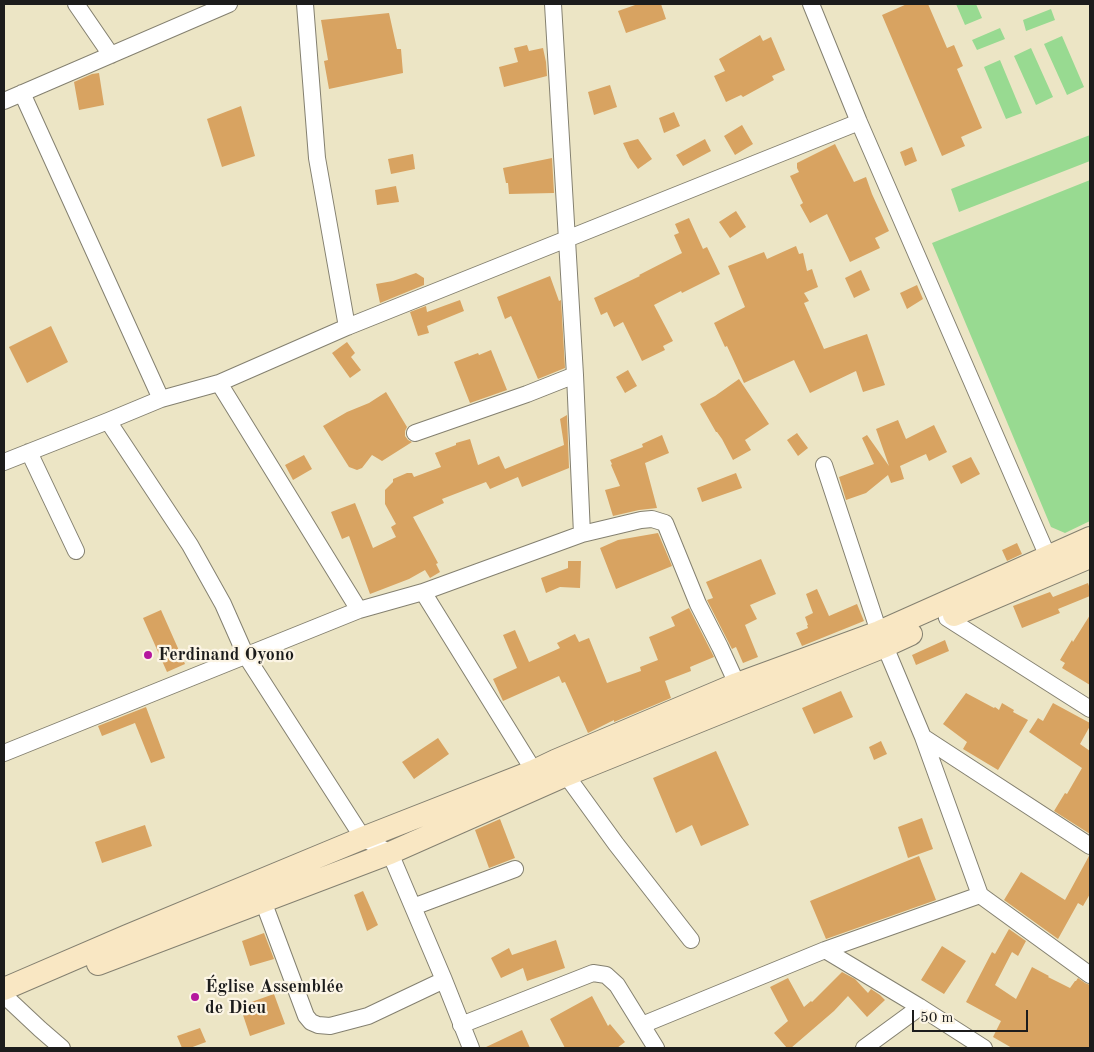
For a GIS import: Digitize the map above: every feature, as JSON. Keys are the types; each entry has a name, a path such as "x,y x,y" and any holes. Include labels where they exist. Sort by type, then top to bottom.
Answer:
{"main road":[{"path":"5,996 129,944 363,838 534,771 737,684 947,618 1052,565 1090,538"},
{"path":"129,944 263,901 390,853 1052,565 1090,557"}],"street":[{"path":"76,4 111,55"},
{"path":"4,101 226,4"},
{"path":"305,4 318,158 347,326"},
{"path":"553,4 575,375 582,534"},
{"path":"811,4 860,122 1052,565"},
{"path":"22,93 161,399"},
{"path":"4,462 161,399 219,383 347,326 860,122"},
{"path":"415,433 528,394 575,375"},
{"path":"219,383 359,610"},
{"path":"108,421 190,545 223,604 246,656 363,838 390,853 471,1048"},
{"path":"29,452 76,551"},
{"path":"824,464 882,639 923,737 980,895 1090,975"},
{"path":"4,753 359,610 423,592 582,534 641,520 652,519 665,524 698,604 737,684"},
{"path":"423,592 534,771"},
{"path":"947,618 1090,709"},
{"path":"923,737 1090,846"},
{"path":"566,775 616,844 691,940"},
{"path":"413,907 516,869"},
{"path":"642,1025 825,950 980,895"},
{"path":"263,901 306,1016 311,1022 330,1026 368,1016 444,980"},
{"path":"825,950 984,1048"},
{"path":"461,1025 593,974 606,976 617,985 656,1048"},
{"path":"5,996 40,1030 62,1048"},
{"path":"864,1048 920,1007"}],"green space":[{"path":"956,4 976,4 982,18 965,25"},
{"path":"1051,9 1055,20 1026,31 1023,20"},
{"path":"1000,28 1005,39 977,50 972,40"},
{"path":"1062,36 1084,87 1067,95 1044,44"},
{"path":"1031,48 1053,97 1036,105 1014,56"},
{"path":"1000,60 1022,113 1006,119 984,67"},
{"path":"1090,135 1090,161 959,212 951,189"},
{"path":"1090,180 1090,521 1065,533 1051,527 932,243"}],"building":[{"path":"638,4 661,4 666,19 626,33 618,11"},
{"path":"907,4 928,4 947,48 954,45 963,66 957,69 982,128 961,137 965,146 942,156 882,15"},
{"path":"389,13 397,49 401,49 403,73 329,89 324,61 328,60 321,20"},
{"path":"760,35 763,41 771,37 785,70 772,76 774,80 743,97 741,95 726,102 714,76 725,71 719,59"},
{"path":"527,45 529,51 543,48 547,76 504,87 499,67 518,62 514,48"},
{"path":"99,73 104,105 79,110 74,82"},
{"path":"610,85 617,107 594,115 588,92"},
{"path":"241,106 255,156 222,167 207,119"},
{"path":"674,112 680,126 664,133 659,118"},
{"path":"742,125 753,144 735,155 724,136"},
{"path":"638,139 652,159 638,169 623,143"},
{"path":"705,139 711,151 683,166 676,155"},
{"path":"835,144 854,182 866,177 889,231 875,238 880,248 850,262 827,214 810,223 800,205 803,203 790,176 799,172 797,163"},
{"path":"912,147 917,161 905,166 900,152"},
{"path":"413,154 415,169 391,174 388,159"},
{"path":"552,158 554,193 509,194 503,168"},
{"path":"396,186 399,202 377,205 375,190"},
{"path":"736,211 746,227 730,238 719,222"},
{"path":"689,218 703,249 707,247 720,274 654,305 673,341 663,346 665,350 642,361 623,322 614,327 607,312 601,315 594,298 682,253 674,235 679,233 675,224"},
{"path":"796,246 799,254 803,253 807,271 812,269 818,287 804,293 809,301 804,303 824,349 867,334 885,385 863,392 856,371 810,393 794,360 744,383 714,323 745,307 728,266 764,252 767,259"},
{"path":"861,270 870,290 854,298 845,278"},
{"path":"416,273 424,278 424,285 380,303 376,284 393,281"},
{"path":"550,276 559,301 561,300 565,368 538,379 511,316 505,319 497,297"},
{"path":"917,285 923,299 907,309 900,293"},
{"path":"460,300 464,311 427,326 429,333 418,336 410,312 426,306 427,312"},
{"path":"51,326 68,362 27,383 9,347"},
{"path":"347,342 355,353 351,357 361,370 350,378 332,353"},
{"path":"491,350 507,390 470,403 454,362"},
{"path":"628,370 637,386 625,393 616,377"},
{"path":"739,379 769,424 745,440 751,450 733,460 700,404"},
{"path":"386,392 407,427 405,436 412,442 382,461 372,455 362,468 357,470 349,467 323,426 347,412 369,403"},
{"path":"567,415 569,468 522,487 518,477 490,489 486,482 442,499 444,503 413,517 438,563 436,564 440,572 430,578 425,570 409,579 370,594 349,536 342,539 331,512 355,503 373,548 396,537 391,527 396,524 385,504 385,490 393,482 393,479 407,473 412,473 414,477 441,467 435,453 470,439 478,465 499,456 505,469 564,445 560,419"},
{"path":"898,420 906,439 934,425 947,452 929,461 926,454 900,466 904,479 891,483 888,475 866,493 846,500 839,477 874,464 862,438 867,435 889,466 876,429"},
{"path":"797,433 808,448 798,456 787,440"},
{"path":"662,435 669,453 645,463 657,508 613,516 605,490 620,486 610,460 643,447 642,444"},
{"path":"304,455 312,469 293,480 285,465"},
{"path":"971,457 980,474 961,484 952,466"},
{"path":"736,473 742,488 702,502 697,488"},
{"path":"658,533 672,566 616,589 600,548 618,540"},
{"path":"1017,543 1022,554 1007,561 1002,550"},
{"path":"761,559 776,594 750,605 757,619 745,625 758,657 743,663 736,647 732,649 707,600 713,598 706,582"},
{"path":"568,561 581,561 580,588 560,587 546,593 541,578 568,568"},
{"path":"1088,583 1090,596 1058,609 1060,613 1022,628 1013,606 1050,592 1053,597"},
{"path":"817,589 829,616 857,604 864,621 802,646 796,633 808,628 805,617 813,613 806,594"},
{"path":"689,608 714,657 690,667 691,671 665,681 671,698 614,722 614,720 588,733 565,682 562,683 559,676 503,701 493,679 517,668 503,635 515,630 529,662 560,648 557,643 575,634 579,642 589,638 607,683 641,671 640,667 658,660 649,637 675,626 671,617"},
{"path":"161,610 185,664 167,672 143,618"},
{"path":"1090,615 1090,685 1062,668 1065,663 1060,660"},
{"path":"945,640 949,651 916,665 912,655"},
{"path":"841,691 853,717 814,734 802,708"},
{"path":"966,693 999,710 1002,703 1014,710 1013,712 1028,720 998,770 963,749 967,742 943,724"},
{"path":"1053,703 1090,723 1080,744 1090,751 1090,834 1054,811 1065,793 1067,794 1082,768 1029,732 1038,718 1043,721"},
{"path":"146,707 165,758 151,763 135,723 102,736 98,726"},
{"path":"438,738 449,754 414,779 402,762"},
{"path":"881,741 887,754 874,760 869,747"},
{"path":"716,751 749,825 701,846 692,825 676,833 653,778"},
{"path":"922,818 933,849 908,858 898,827"},
{"path":"500,819 515,858 489,868 475,830"},
{"path":"145,825 152,846 102,863 95,842"},
{"path":"919,856 936,900 826,939 810,901"},
{"path":"1089,856 1090,894 1083,906 1078,903 1058,939 1004,900 1021,872 1065,900"},
{"path":"363,891 378,925 367,931 354,895"},
{"path":"1009,929 1026,941 1018,956 1012,952 995,985 1016,999 1032,967 1070,988 1078,978 1090,985 1090,1048 1012,1048 993,1037 1001,1021 966,1002 992,952 995,954"},
{"path":"264,933 274,959 250,966 242,941"},
{"path":"556,940 565,968 527,981 523,968 501,978 491,958 509,948 512,955"},
{"path":"942,946 966,961 944,994 921,980"},
{"path":"842,972 855,979 868,993 871,989 885,1000 867,1017 848,996 834,1011 791,1048 787,1048 774,1033 788,1021 770,987 788,978 804,1007 812,1002"},
{"path":"274,994 285,1024 250,1036 240,1006"},
{"path":"592,996 608,1026 610,1024 625,1042 617,1048 565,1048 550,1019"},
{"path":"200,1028 206,1042 190,1048 182,1048 177,1036"},
{"path":"522,1030 530,1048 484,1048"}],"place":[{"name":"Ferdinand Oyono","path":"148,655"},
{"name":"Église Assemblée de Dieu","path":"195,997"}]}
